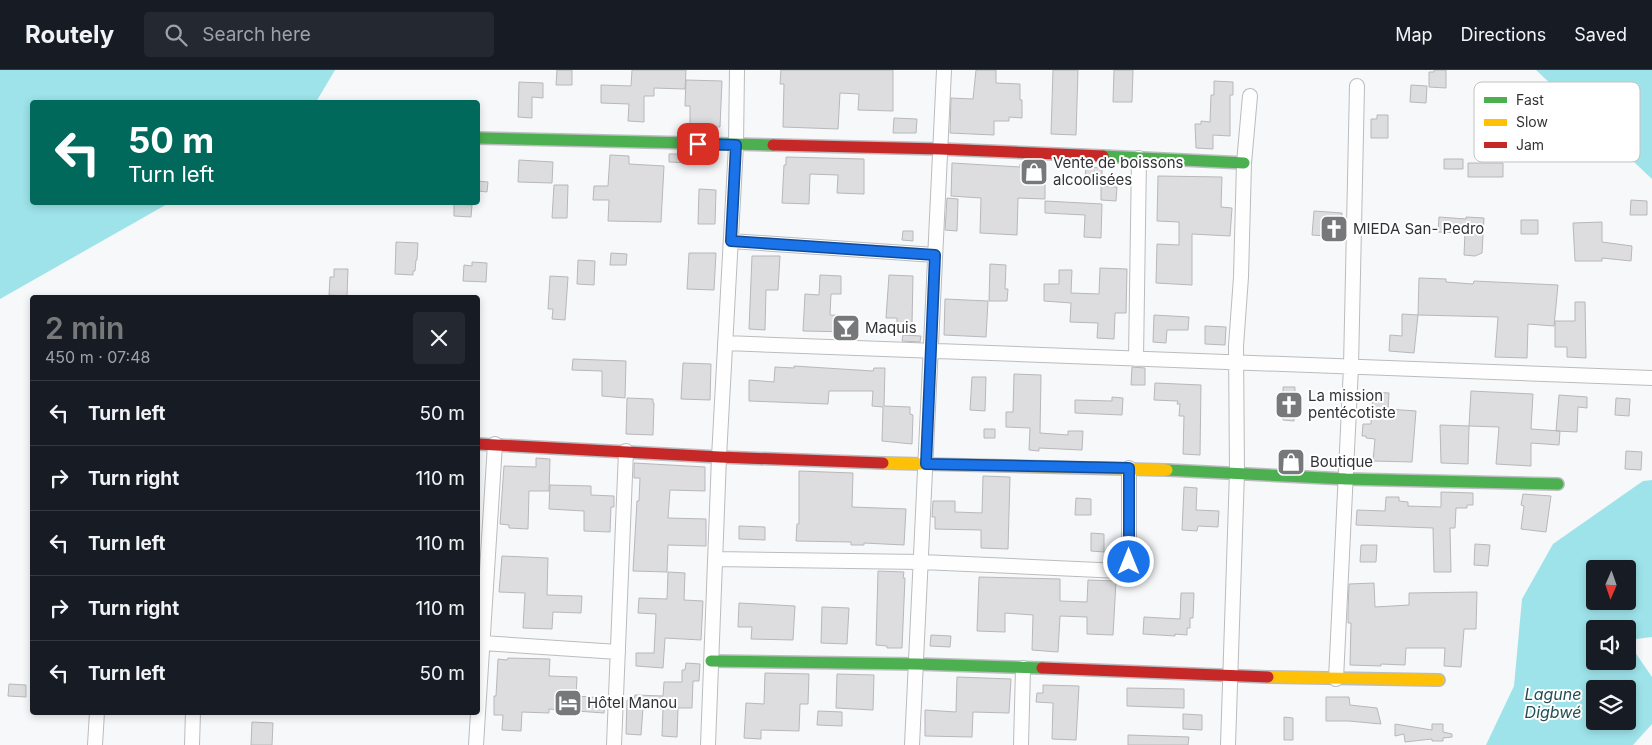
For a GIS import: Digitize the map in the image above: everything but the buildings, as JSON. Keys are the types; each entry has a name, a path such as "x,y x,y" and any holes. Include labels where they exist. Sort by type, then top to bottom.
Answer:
{"street":[{"path":"708,745 719,457 736,145 737,70"},
{"path":"912,745 944,70"},
{"path":"1336,679 1351,367 1357,86"},
{"path":"1228,745 1237,472 1236,363 1241,278 1244,163 1250,96"},
{"path":"480,138 940,149 1244,163"},
{"path":"1136,359 1139,158"},
{"path":"731,241 935,255"},
{"path":"725,343 1652,378"},
{"path":"480,444 719,457 1129,468 1346,479 1558,484"},
{"path":"480,677 495,444"},
{"path":"614,745 626,451"},
{"path":"715,559 921,562 1121,571 1127,568 1129,562 1129,468"},
{"path":"482,643 618,652"},
{"path":"711,662 916,664 1231,676 1439,680"},
{"path":"1021,745 1023,668"},
{"path":"95,745 97,715"},
{"path":"192,745 193,715"},
{"path":"476,745 478,715"}],"water":[{"path":"0,70 335,70 317,100 30,100 30,205 165,205 0,299"},
{"path":"1536,70 1652,70 1652,179 1634,162 1640,162 1640,82 1549,82"},
{"name":"Lagune Digbwé","path":"1652,480 1652,637 1636,639 1636,620 1586,620 1586,670 1636,670 1636,654 1652,677 1652,724 1633,745 1486,745 1514,686 1522,599 1553,544 1643,481"}],"traffic: fast":[{"path":"480,138 773,145"},
{"path":"1103,156 1244,163"},
{"path":"1167,470 1346,479 1558,484"},
{"path":"711,661 1042,668"}],"traffic: slow":[{"path":"883,463 1167,470"},
{"path":"1268,677 1439,680"}],"traffic: jam":[{"path":"773,145 940,149 1103,156"},
{"path":"480,444 719,457 883,463"},
{"path":"1042,668 1268,677"}],"place":[{"name":"Vente de boissons alcoolisées","path":"1034,172"},
{"name":"MIEDA San- Pedro","path":"1334,229"},
{"name":"Maquis","path":"846,328"},
{"name":"La mission pentécotiste","path":"1289,405"},
{"name":"Boutique","path":"1291,462"},
{"name":"Hôtel Manou","path":"568,703"}],"route":[{"path":"698,144 736,145 731,241 935,255 926,464 1129,468 1129,562"}]}
